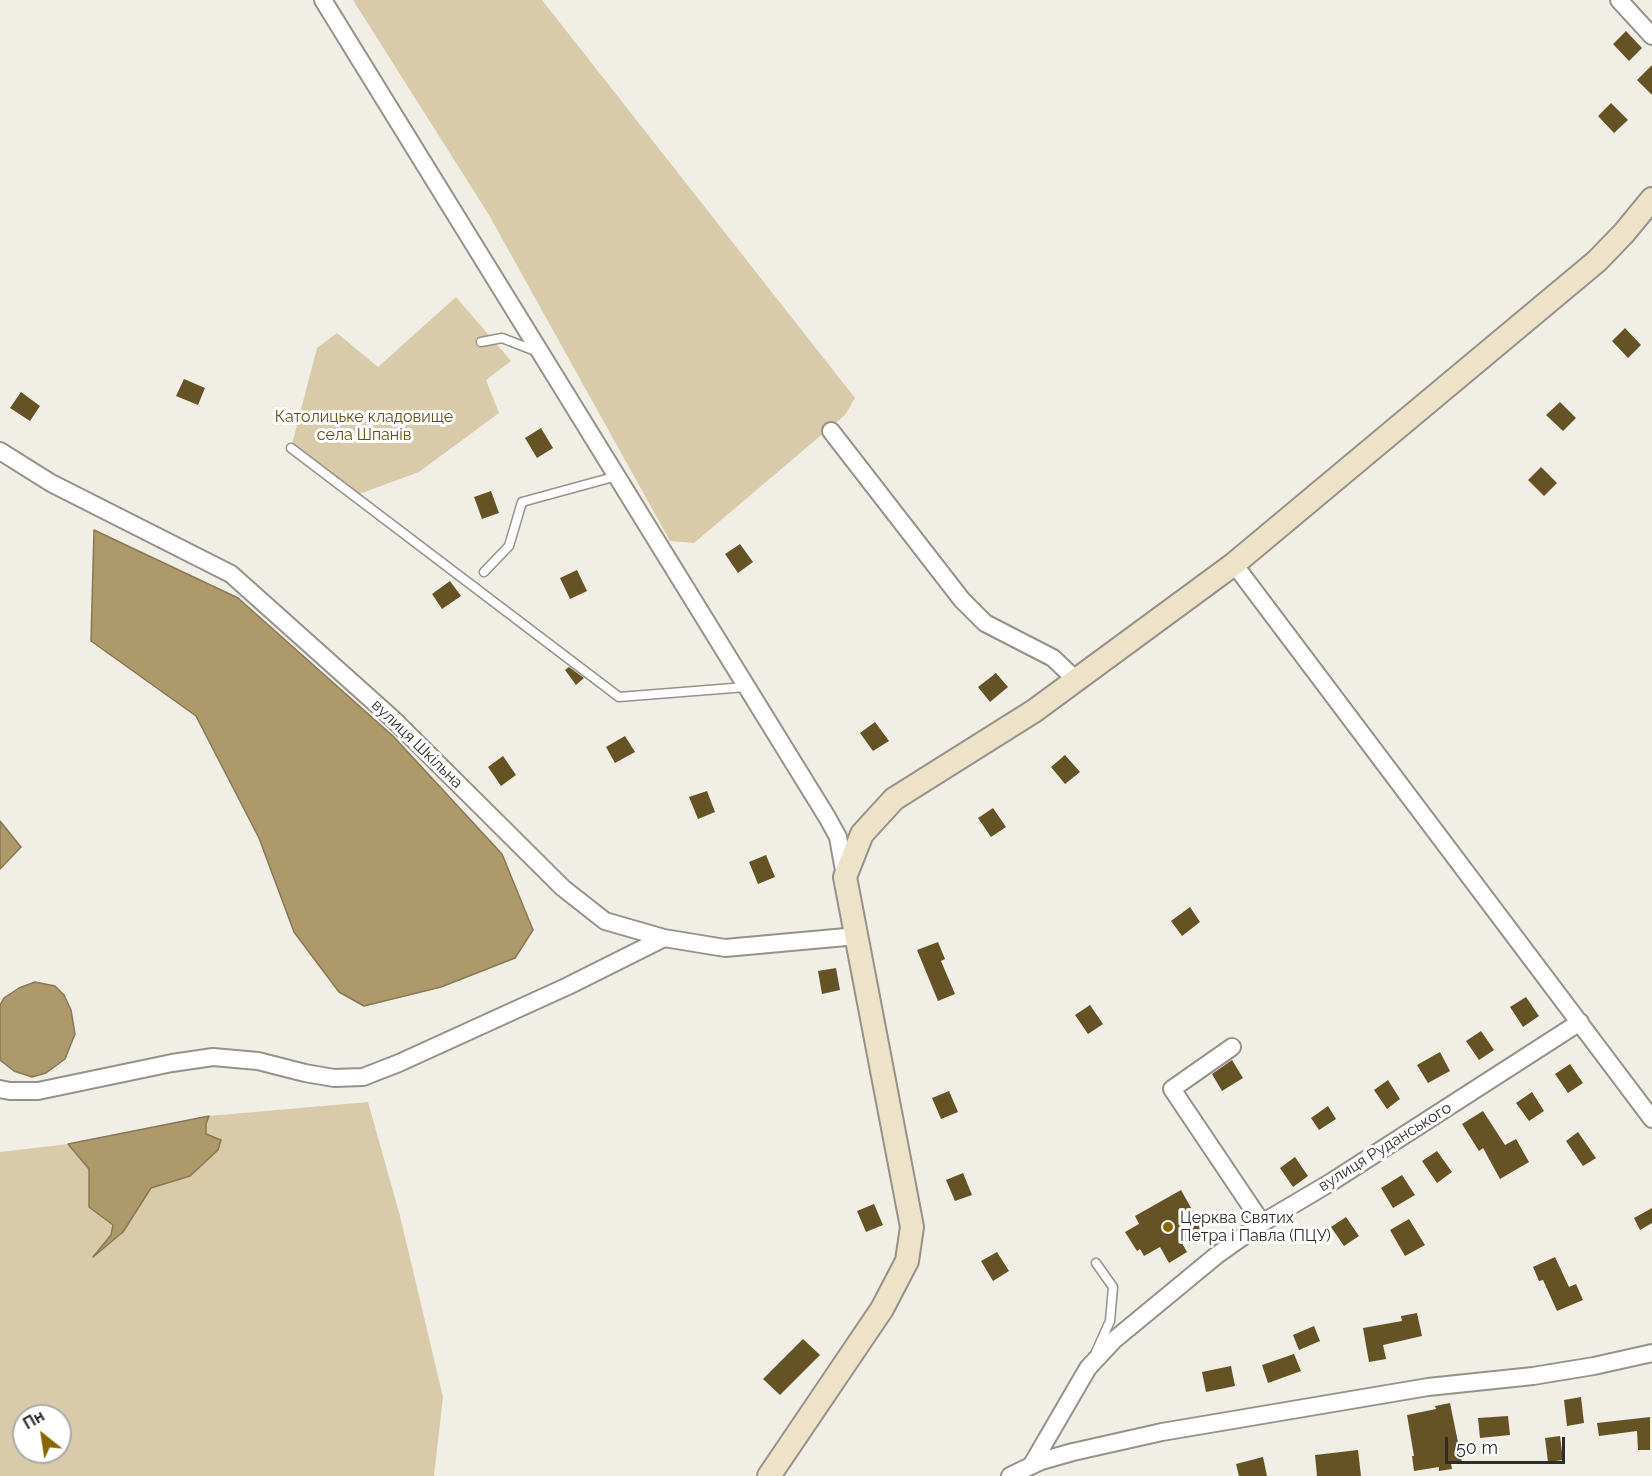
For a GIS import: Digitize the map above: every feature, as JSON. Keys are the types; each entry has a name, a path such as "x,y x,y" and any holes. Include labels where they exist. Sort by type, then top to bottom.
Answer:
{"street":[{"path":"323,0 838,837 912,1227 907,1261 882,1309 769,1476"},
{"path":"1619,0 1652,36"},
{"path":"845,877 862,834 894,799 1034,711 1234,564 1597,261 1652,199"},
{"path":"831,431 962,600 985,623 1053,658 1076,680"},
{"name":"вулиця Шкільна","path":"0,451 51,483 231,574 393,719 563,888 605,921 664,938 725,948 857,936"},
{"path":"1234,564 1652,1119"},
{"path":"0,1089 38,1091 213,1057 258,1061 334,1078 363,1077 568,986 664,938"},
{"name":"вулиця Руданського","path":"1031,1466 1088,1368 1114,1340 1217,1256 1262,1223 1580,1022"},
{"path":"1232,1047 1172,1089 1262,1223"},
{"path":"1010,1476 1031,1466 1073,1452 1162,1432 1428,1387 1584,1368 1652,1353"}],"lane":[{"path":"481,342 502,339 541,353"},
{"path":"291,448 619,697 747,687"},
{"path":"484,572 509,546 522,502 617,476"},
{"path":"1088,1368 1110,1322 1113,1287 1096,1263"}],"green space":[{"path":"353,0 542,0 855,398 845,415 694,543 670,541 489,215"},
{"name":"Католицьке кладовище села Шпанів","path":"456,297 511,361 486,380 499,413 419,472 354,496 291,448 317,348 337,333 378,367"},
{"path":"368,1102 400,1216 443,1397 434,1476 0,1476 0,1152 69,1144 209,1116"}],"shaded area":[{"path":"94,530 238,598 393,736 502,854 533,930 515,958 441,987 364,1006 339,992 294,932 259,838 196,716 91,641"},
{"path":"0,821 21,847 0,869"},
{"path":"35,982 55,986 64,995 71,1010 75,1034 65,1059 46,1073 32,1077 14,1071 0,1060 0,1005 4,998 19,988"},
{"path":"209,1116 206,1134 221,1140 218,1150 190,1176 151,1188 123,1232 93,1257 111,1235 113,1225 89,1207 89,1169 68,1144"}],"building":[{"path":"1626,31 1642,48 1629,61 1613,44"},
{"path":"1652,65 1652,95 1637,80"},
{"path":"1611,103 1628,120 1614,133 1598,116"},
{"path":"1625,328 1641,345 1628,358 1612,341"},
{"path":"184,379 205,388 198,405 176,396"},
{"path":"21,392 40,406 30,421 10,408"},
{"path":"1560,402 1576,418 1563,431 1546,415"},
{"path":"541,428 553,448 537,458 525,438"},
{"path":"1541,467 1557,483 1544,496 1528,480"},
{"path":"491,491 499,513 482,519 474,497"},
{"path":"740,544 753,562 738,573 725,554"},
{"path":"577,570 587,591 570,599 560,578"},
{"path":"450,581 461,596 442,609 432,594"},
{"path":"569,667 584,678 576,685 565,670"},
{"path":"996,673 1008,687 990,702 978,687"},
{"path":"875,722 889,741 873,751 860,733"},
{"path":"625,736 635,752 615,763 606,747"},
{"path":"1065,755 1080,772 1065,784 1051,767"},
{"path":"503,756 516,775 501,786 488,767"},
{"path":"707,791 715,812 698,819 689,797"},
{"path":"993,808 1006,827 991,837 978,818"},
{"path":"766,855 775,877 758,884 749,862"},
{"path":"1190,907 1200,922 1182,936 1171,921"},
{"path":"938,942 945,959 941,961 955,994 938,1001 917,950"},
{"path":"836,968 840,990 822,994 818,971"},
{"path":"1526,997 1539,1016 1523,1027 1510,1007"},
{"path":"1090,1005 1103,1024 1088,1034 1075,1015"},
{"path":"1481,1031 1494,1050 1479,1060 1466,1041"},
{"path":"1440,1052 1450,1071 1428,1083 1417,1065"},
{"path":"1232,1060 1243,1078 1222,1091 1212,1074"},
{"path":"1570,1064 1583,1083 1568,1093 1555,1074"},
{"path":"1388,1080 1400,1099 1387,1109 1374,1090"},
{"path":"949,1091 958,1112 941,1119 932,1098"},
{"path":"1532,1092 1544,1111 1529,1121 1516,1103"},
{"path":"1328,1106 1336,1119 1319,1130 1311,1118"},
{"path":"1483,1111 1505,1145 1516,1139 1529,1162 1500,1179 1483,1148 1479,1151 1462,1124"},
{"path":"1578,1132 1596,1158 1583,1166 1566,1141"},
{"path":"1437,1151 1452,1172 1437,1183 1422,1161"},
{"path":"1295,1157 1308,1176 1293,1187 1280,1168"},
{"path":"963,1173 972,1195 955,1201 946,1180"},
{"path":"1402,1175 1415,1195 1393,1208 1381,1188"},
{"name":"Церква Святих Петра і Павла (ПЦУ)","path":"1181,1190 1204,1231 1182,1243 1187,1252 1169,1263 1160,1247 1144,1256 1140,1249 1137,1251 1125,1232 1139,1224 1135,1216"},
{"path":"874,1204 883,1225 866,1232 857,1211"},
{"path":"1652,1208 1652,1223 1640,1230 1634,1218"},
{"path":"1346,1217 1359,1236 1344,1246 1331,1227"},
{"path":"1409,1219 1425,1245 1405,1256 1390,1230"},
{"path":"997,1252 1009,1271 993,1281 981,1261"},
{"path":"1555,1257 1569,1287 1576,1284 1583,1300 1557,1311 1543,1280 1539,1281 1533,1267"},
{"path":"1417,1313 1422,1336 1383,1345 1386,1359 1369,1362 1363,1328 1402,1321 1401,1316"},
{"path":"1314,1326 1320,1341 1299,1350 1293,1335"},
{"path":"803,1339 820,1355 780,1395 763,1379"},
{"path":"1294,1354 1301,1371 1268,1383 1262,1365"},
{"path":"1231,1366 1235,1386 1206,1392 1202,1372"},
{"path":"1581,1397 1584,1423 1567,1426 1564,1400"},
{"path":"1450,1403 1462,1462 1451,1463 1452,1469 1439,1471 1439,1467 1414,1471 1412,1456 1414,1456 1407,1415 1436,1409 1435,1406"},
{"path":"1508,1416 1510,1435 1480,1438 1478,1418"},
{"path":"1650,1417 1650,1450 1638,1450 1637,1431 1599,1436 1597,1423"},
{"path":"1560,1436 1563,1460 1548,1462 1545,1438"},
{"path":"1358,1450 1361,1476 1317,1476 1315,1455"},
{"path":"1263,1457 1267,1476 1239,1476 1236,1464"}],"place":[{"name":"Церква Святих Петра і Павла (ПЦУ)","path":"1168,1227"}]}
